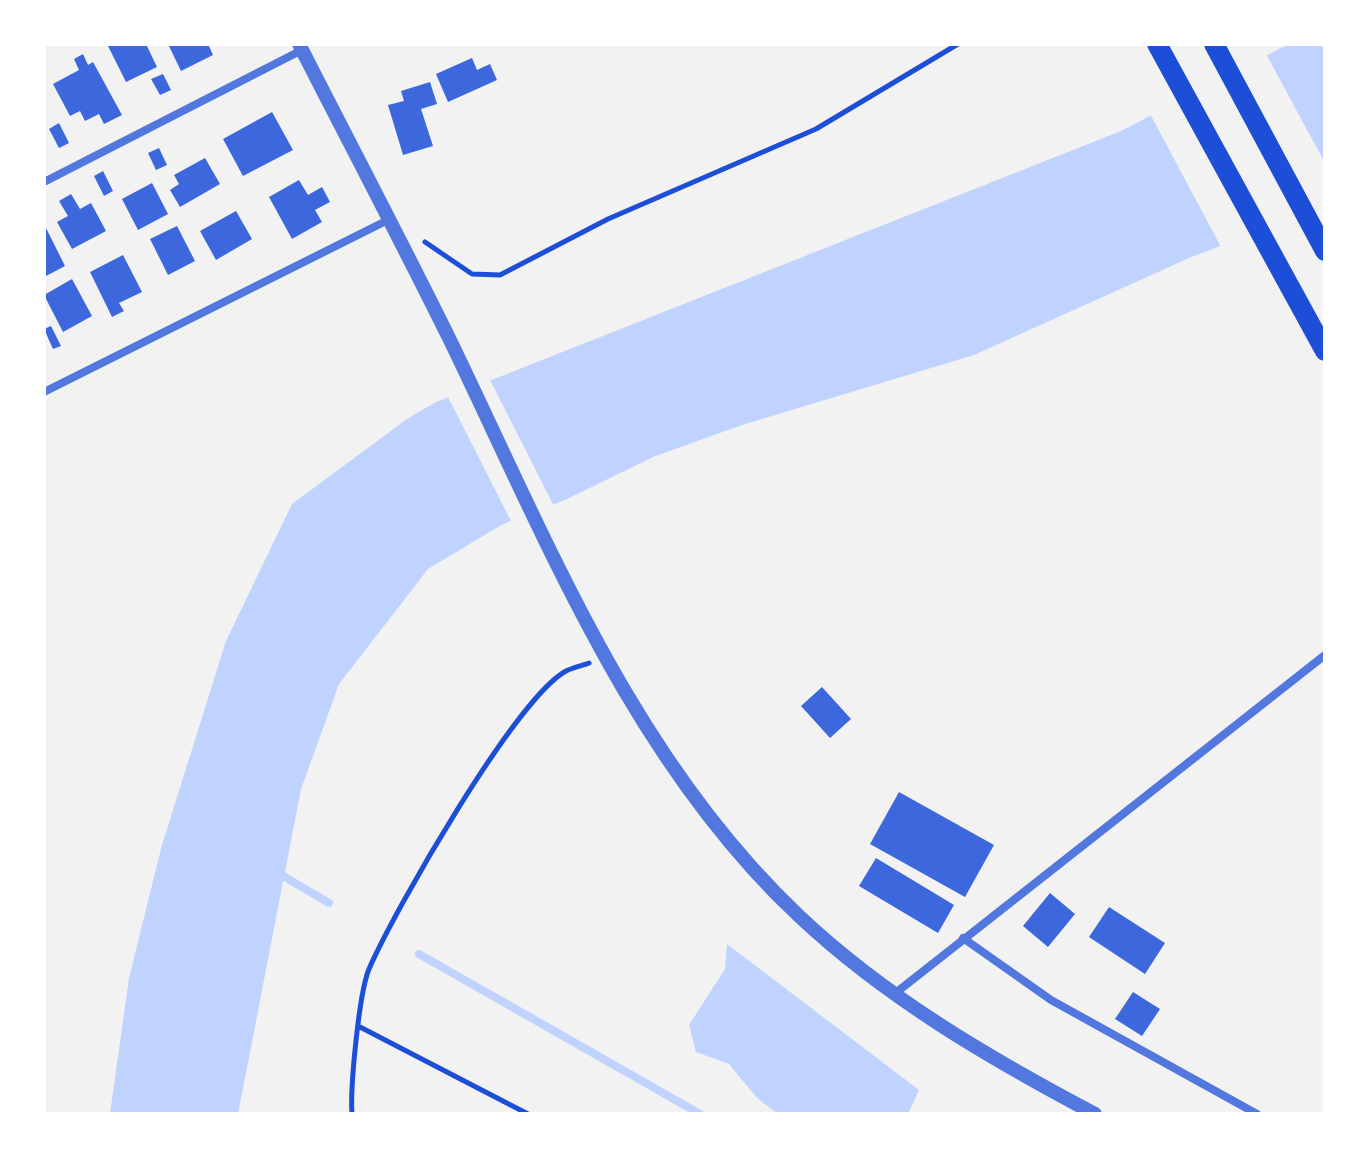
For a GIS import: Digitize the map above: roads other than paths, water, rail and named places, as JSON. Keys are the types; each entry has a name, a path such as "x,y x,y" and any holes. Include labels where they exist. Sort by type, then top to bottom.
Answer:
{"highway":[{"path":"1157,44 1321,344"},
{"path":"1214,44 1325,251"}],"street":[{"path":"44,182 301,47 449,338 548,550 606,658 658,744 723,836 799,916 893,995 1095,1114"},
{"path":"44,392 388,220"},
{"path":"893,995 1325,655"},
{"path":"963,938 1051,1000 1257,1114"}],"water":[{"path":"1289,44 1325,44 1325,206 1189,258 974,355 742,425 653,457 565,500 503,524 428,569 339,684 301,789 238,1114 110,1114 129,978 162,845 226,641 292,504 407,419 436,402 1121,131"},
{"path":"727,944 919,1090 908,1114 778,1114 757,1098 729,1064 696,1052 689,1025 725,969"}],"waterway":[{"path":"278,873 329,903"},
{"path":"419,954 700,1114"}]}
